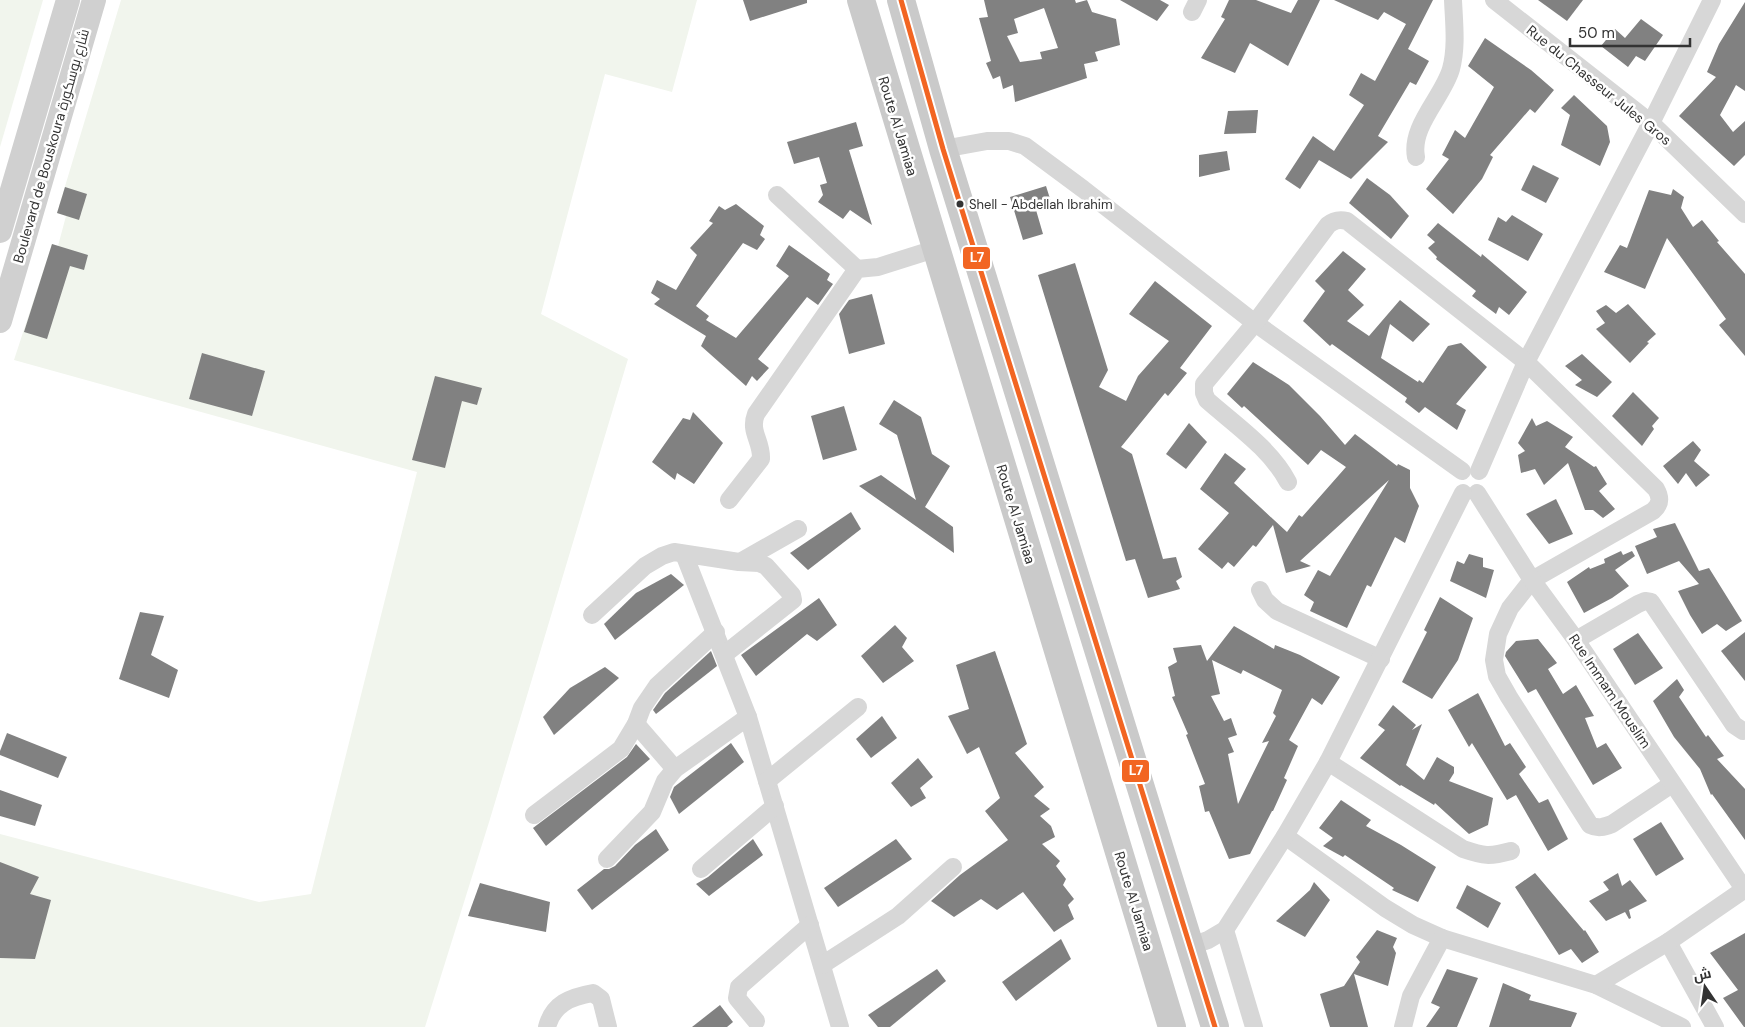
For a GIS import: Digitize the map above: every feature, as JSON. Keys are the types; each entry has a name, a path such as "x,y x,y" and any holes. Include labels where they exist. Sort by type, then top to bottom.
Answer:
{"main road":[{"name":"Route Al Jamiaa","path":"861,0 1172,1027"},
{"path":"900,0 943,149 1216,1027"}],"street":[{"name":"Boulevard de Bouskoura شارع بوسكورة","path":"0,231 68,0"},
{"name":"Boulevard de Bouskoura شارع بوسكورة","path":"1,314 94,0"},
{"path":"1416,157 1414,142 1450,72 1454,56 1452,0"},
{"name":"Rue du Chasseur Jules Gros","path":"1494,0 1651,123 1745,214"},
{"path":"1470,493 1458,488 1458,477 1470,471 1651,123 1712,0"},
{"path":"943,149 987,141 1009,141 1025,146 1255,323 1470,471 1482,475 1484,482 1482,488 1470,493 1328,762 1285,836 1224,930 1208,940 1191,946"},
{"path":"777,194 858,269 878,267 935,249"},
{"path":"1288,482 1279,466 1207,400 1204,394 1204,384 1255,323 1328,225 1333,221 1346,221 1526,362 1656,489 1660,501 1654,511 1532,580 1510,608 1498,634 1494,660 1497,676 1584,819 1590,825 1595,828 1612,824 1672,784"},
{"path":"729,500 761,459 762,453 753,427 756,414 858,269"},
{"name":"Rue Immam Mouslim","path":"1470,493 1576,640 1745,889"},
{"path":"739,562 798,529"},
{"path":"592,615 645,566 662,556 674,552 739,562 759,563 766,566 792,595 793,600 725,654"},
{"path":"684,554 725,654 748,717 840,1027"},
{"path":"1260,590 1265,600 1277,611 1381,659"},
{"path":"1576,640 1638,604 1645,601 1651,602 1734,725 1743,731"},
{"path":"534,815 621,749 636,724 642,708 657,686 716,632"},
{"path":"767,781 858,707"},
{"path":"607,859 652,812 665,781 675,769 748,717"},
{"path":"636,724 675,769"},
{"path":"1328,762 1463,849 1479,855 1494,856 1511,851"},
{"path":"701,869 775,806"},
{"path":"1285,836 1385,908 1413,925 1442,938 1596,985 1682,1027"},
{"path":"822,964 898,916 953,866"},
{"path":"1596,985 1668,942 1745,889"},
{"path":"756,1021 737,998 739,987 810,925"},
{"path":"1224,930 1254,1027"},
{"path":"1403,1027 1411,996 1442,938"},
{"path":"1668,942 1715,1027"},
{"path":"547,1027 554,1010 563,1002 576,996 593,992 601,999 608,1027"}],"shaded area":[{"path":"0,0 43,0 0,147"},
{"path":"121,0 697,0 672,92 605,74 541,314 628,359 490,819 425,1027 0,1027 0,834 259,902 311,894 417,472 14,360 52,244 58,246 66,216 57,213"}],"building":[{"path":"743,0 807,0 807,3 750,21"},
{"path":"984,0 1075,0 1076,3 1087,0 1092,12 1116,19 1120,45 1095,52 1098,61 1084,64 1087,78 1015,102 1013,85 1003,89 1000,76 993,79 986,63 991,61 979,18 988,17","holes":["1044,8 1058,48 1040,52 1042,59 1020,62 1007,36 1018,33 1014,19"]},
{"path":"1120,0 1160,0 1169,5 1157,21"},
{"path":"1229,0 1256,0 1291,13 1298,0 1320,0 1288,66 1250,43 1235,73 1201,58 1225,19 1221,17"},
{"path":"1334,0 1433,0 1408,49 1429,61 1416,85 1410,82 1378,136 1388,142 1351,179 1319,160 1300,189 1285,179 1313,136 1334,151 1364,105 1349,95 1361,73 1375,81 1406,24 1384,12 1378,20"},
{"path":"1538,0 1583,0 1567,21"},
{"path":"1745,2 1745,91 1736,85 1720,115 1733,132 1745,121 1745,155 1734,166 1679,116 1716,77 1707,72 1719,44"},
{"path":"1641,19 1663,35 1645,61 1636,56 1628,67 1601,46 1615,29 1625,38"},
{"path":"1485,38 1531,70 1554,90 1535,113 1530,109 1490,155 1493,157 1482,179 1453,214 1426,189 1449,159 1442,155 1455,130 1465,138 1494,87 1468,66"},
{"path":"1574,95 1607,126 1610,142 1600,166 1561,145 1570,115 1561,108"},
{"path":"1258,110 1256,133 1224,134 1228,111"},
{"path":"856,122 863,146 849,150 872,225 850,210 843,219 818,202 823,195 820,185 827,183 819,157 794,164 787,142"},
{"path":"1227,151 1230,170 1199,177 1199,155"},
{"path":"1533,165 1559,178 1546,203 1521,190"},
{"path":"1367,178 1390,195 1409,216 1391,239 1349,203"},
{"path":"1046,186 1052,205 1036,210 1043,234 1023,240 1010,197"},
{"path":"65,187 87,194 79,220 57,213"},
{"path":"1673,189 1684,197 1681,208 1693,227 1702,220 1719,241 1717,242 1745,274 1745,356 1719,325 1726,319 1667,238 1645,289 1604,272 1620,245 1627,248 1649,190 1671,195"},
{"path":"736,204 764,226 760,235 765,239 757,250 743,243 696,306 709,316 706,320 736,338 789,276 776,266 789,245 830,274 827,280 833,284 818,305 807,297 758,359 769,368 757,381 752,376 746,386 701,346 706,336 654,304 660,299 651,293 657,280 676,290 697,255 690,248 713,223 709,221 719,206 725,210"},
{"path":"1512,215 1543,234 1528,261 1488,240 1498,217 1506,222"},
{"path":"1438,223 1481,257 1482,254 1527,292 1509,315 1499,307 1496,314 1472,296 1476,291 1436,259 1437,257 1428,248 1435,242 1427,235"},
{"path":"52,244 88,255 84,270 70,266 47,339 24,332"},
{"path":"1343,251 1366,269 1348,290 1364,305 1347,321 1369,336 1400,300 1430,324 1413,342 1390,324 1381,358 1418,382 1419,380 1423,383 1448,346 1461,343 1487,367 1456,404 1466,410 1457,430 1425,407 1419,413 1405,402 1407,398 1332,344 1330,346 1303,321 1325,291 1315,281"},
{"path":"1075,263 1108,370 1099,387 1126,401 1138,376 1169,341 1129,314 1155,281 1212,326 1180,368 1187,373 1168,396 1165,393 1121,447 1132,454 1163,559 1176,557 1182,577 1176,581 1180,589 1148,598 1135,559 1126,561 1038,275"},
{"path":"872,294 885,344 849,354 839,314 849,300"},
{"path":"1628,304 1656,334 1630,363 1596,329 1605,323 1596,311 1606,305 1616,313"},
{"path":"202,353 265,371 252,416 189,399"},
{"path":"1582,354 1612,382 1597,397 1575,385 1582,380 1565,366"},
{"path":"1253,362 1289,385 1320,416 1345,445 1355,434 1397,466 1398,464 1410,470 1410,488 1419,506 1405,543 1395,537 1371,587 1367,585 1347,628 1310,611 1314,602 1304,595 1318,570 1330,576 1389,480 1300,561 1311,566 1286,573 1273,525 1256,547 1253,545 1234,567 1228,562 1222,569 1198,549 1229,513 1200,489 1225,453 1246,469 1234,483 1287,532 1299,515 1302,517 1346,467 1321,450 1308,465 1244,406 1242,408 1227,394"},
{"path":"435,376 482,388 477,405 462,401 445,468 412,460"},
{"path":"1633,392 1659,418 1652,426 1654,429 1642,446 1612,416"},
{"path":"894,400 921,417 932,454 950,466 925,507 953,527 954,553 859,486 881,475 916,500 897,435 879,424"},
{"path":"844,406 857,450 823,460 811,416"},
{"path":"693,412 723,443 694,484 677,473 675,480 652,462 683,418 690,420"},
{"path":"1532,418 1536,426 1547,421 1573,437 1565,447 1594,467 1596,466 1607,484 1599,491 1615,509 1603,518 1593,510 1585,510 1568,463 1544,485 1535,469 1521,473 1518,455 1525,451 1518,443"},
{"path":"1189,423 1207,442 1186,469 1166,454"},
{"path":"1693,441 1701,450 1694,461 1710,475 1696,487 1686,473 1678,484 1663,466"},
{"path":"1556,499 1573,534 1549,544 1526,514"},
{"path":"851,512 861,529 808,570 790,553"},
{"path":"1675,523 1699,571 1709,568 1742,621 1726,631 1717,624 1702,634 1678,591 1699,584 1679,561 1647,574 1635,546 1657,537 1653,529"},
{"path":"1621,551 1623,555 1632,551 1635,556 1615,570 1629,586 1612,598 1584,613 1567,582 1589,567 1590,569 1605,563 1604,559"},
{"path":"1469,554 1483,558 1483,567 1494,570 1486,598 1450,581 1457,561 1464,564"},
{"path":"671,574 684,585 615,640 604,624 636,593"},
{"path":"1440,597 1473,618 1458,660 1432,699 1402,682 1427,632 1424,630"},
{"path":"819,598 837,625 817,641 807,634 756,676 741,655"},
{"path":"140,612 164,616 151,655 178,670 169,698 119,679"},
{"path":"895,625 907,638 902,647 914,661 883,683 861,656"},
{"path":"1234,626 1274,649 1275,645 1300,655 1340,677 1322,705 1312,698 1289,740 1298,746 1284,778 1287,780 1250,854 1229,859 1209,811 1205,812 1199,786 1205,784 1186,735 1188,734 1172,697 1175,696 1168,667 1177,662 1173,648 1201,645 1207,661","holes":["1212,660 1241,674 1243,670 1282,690 1273,713 1276,716 1262,743 1269,741 1238,804 1228,754 1234,752 1228,738 1237,735 1231,718 1224,721 1211,696 1220,694"]},
{"path":"1745,632 1745,681 1721,651"},
{"path":"1638,633 1663,668 1635,685 1613,649"},
{"path":"1538,639 1557,663 1548,669 1563,694 1576,685 1594,716 1585,718 1597,748 1606,743 1622,768 1593,785 1536,689 1528,693 1505,656 1506,652 1516,641"},
{"path":"711,651 717,666 656,714 653,710 665,693"},
{"path":"995,651 1027,744 1015,753 1044,787 1034,796 1050,809 1040,816 1051,826 1055,837 1042,844 1060,861 1056,866 1066,879 1063,885 1074,899 1068,905 1074,919 1054,932 1023,892 997,910 981,899 954,917 931,901 960,875 1008,840 985,811 1000,798 979,747 967,754 948,716 969,709 956,665"},
{"path":"605,667 619,678 554,735 543,717 570,688"},
{"path":"1677,679 1684,690 1679,697 1706,737 1708,735 1724,756 1717,759 1745,789 1745,840 1711,795 1700,769 1674,737 1653,701"},
{"path":"1478,693 1505,746 1510,743 1526,767 1519,774 1539,803 1548,799 1568,839 1548,851 1516,795 1507,800 1472,743 1469,747 1448,710"},
{"path":"1393,705 1416,725 1412,730 1422,724 1406,765 1424,780 1437,757 1454,767 1454,773 1449,781 1493,798 1488,825 1469,834 1435,803 1434,805 1400,786 1360,758 1385,730 1378,725"},
{"path":"882,716 897,738 871,758 856,739"},
{"path":"7,733 67,757 58,778 0,755"},
{"path":"731,743 744,762 679,814 670,797 674,787"},
{"path":"636,744 650,759 546,846 533,828 627,757"},
{"path":"918,758 933,777 920,788 926,798 911,807 891,783"},
{"path":"0,790 42,805 35,826 0,816"},
{"path":"1341,800 1371,820 1366,826 1436,867 1418,902 1392,890 1394,888 1345,855 1343,857 1323,846 1333,838 1319,828"},
{"path":"1661,822 1684,859 1656,876 1633,839"},
{"path":"656,829 669,850 592,910 577,890 604,869 615,866 635,845"},
{"path":"753,839 763,855 709,896 696,884 708,877"},
{"path":"896,839 912,859 838,907 824,888"},
{"path":"0,862 39,877 30,894 51,900 35,959 0,958"},
{"path":"1535,873 1585,930 1599,952 1582,963 1571,949 1559,955 1515,887"},
{"path":"1618,873 1622,886 1630,880 1647,901 1629,910 1631,918 1629,919 1625,912 1606,921 1589,901 1609,890 1603,882"},
{"path":"1314,882 1330,900 1305,937 1276,921 1310,890"},
{"path":"480,883 550,902 546,932 468,916"},
{"path":"1467,885 1501,903 1488,928 1456,908"},
{"path":"1377,930 1397,938 1393,947 1396,953 1388,986 1354,974 1368,1027 1330,1027 1320,994 1344,986 1360,962 1356,957"},
{"path":"1745,933 1744,1027 1723,998 1738,990 1710,953"},
{"path":"1061,939 1071,959 1016,1001 1002,982"},
{"path":"937,969 946,981 890,1027 878,1027 868,1015"},
{"path":"1447,969 1478,978 1457,1027 1426,1027 1440,1007 1431,1003"},
{"path":"1503,983 1531,995 1529,1000 1577,1013 1571,1027 1489,1027"},
{"path":"720,1005 733,1022 727,1027 692,1027"}],"transit line":[{"name":"L7","path":"901,0 943,149 1215,1027"}],"place":[{"name":"Shell - Abdellah Ibrahim","path":"960,204"}]}
